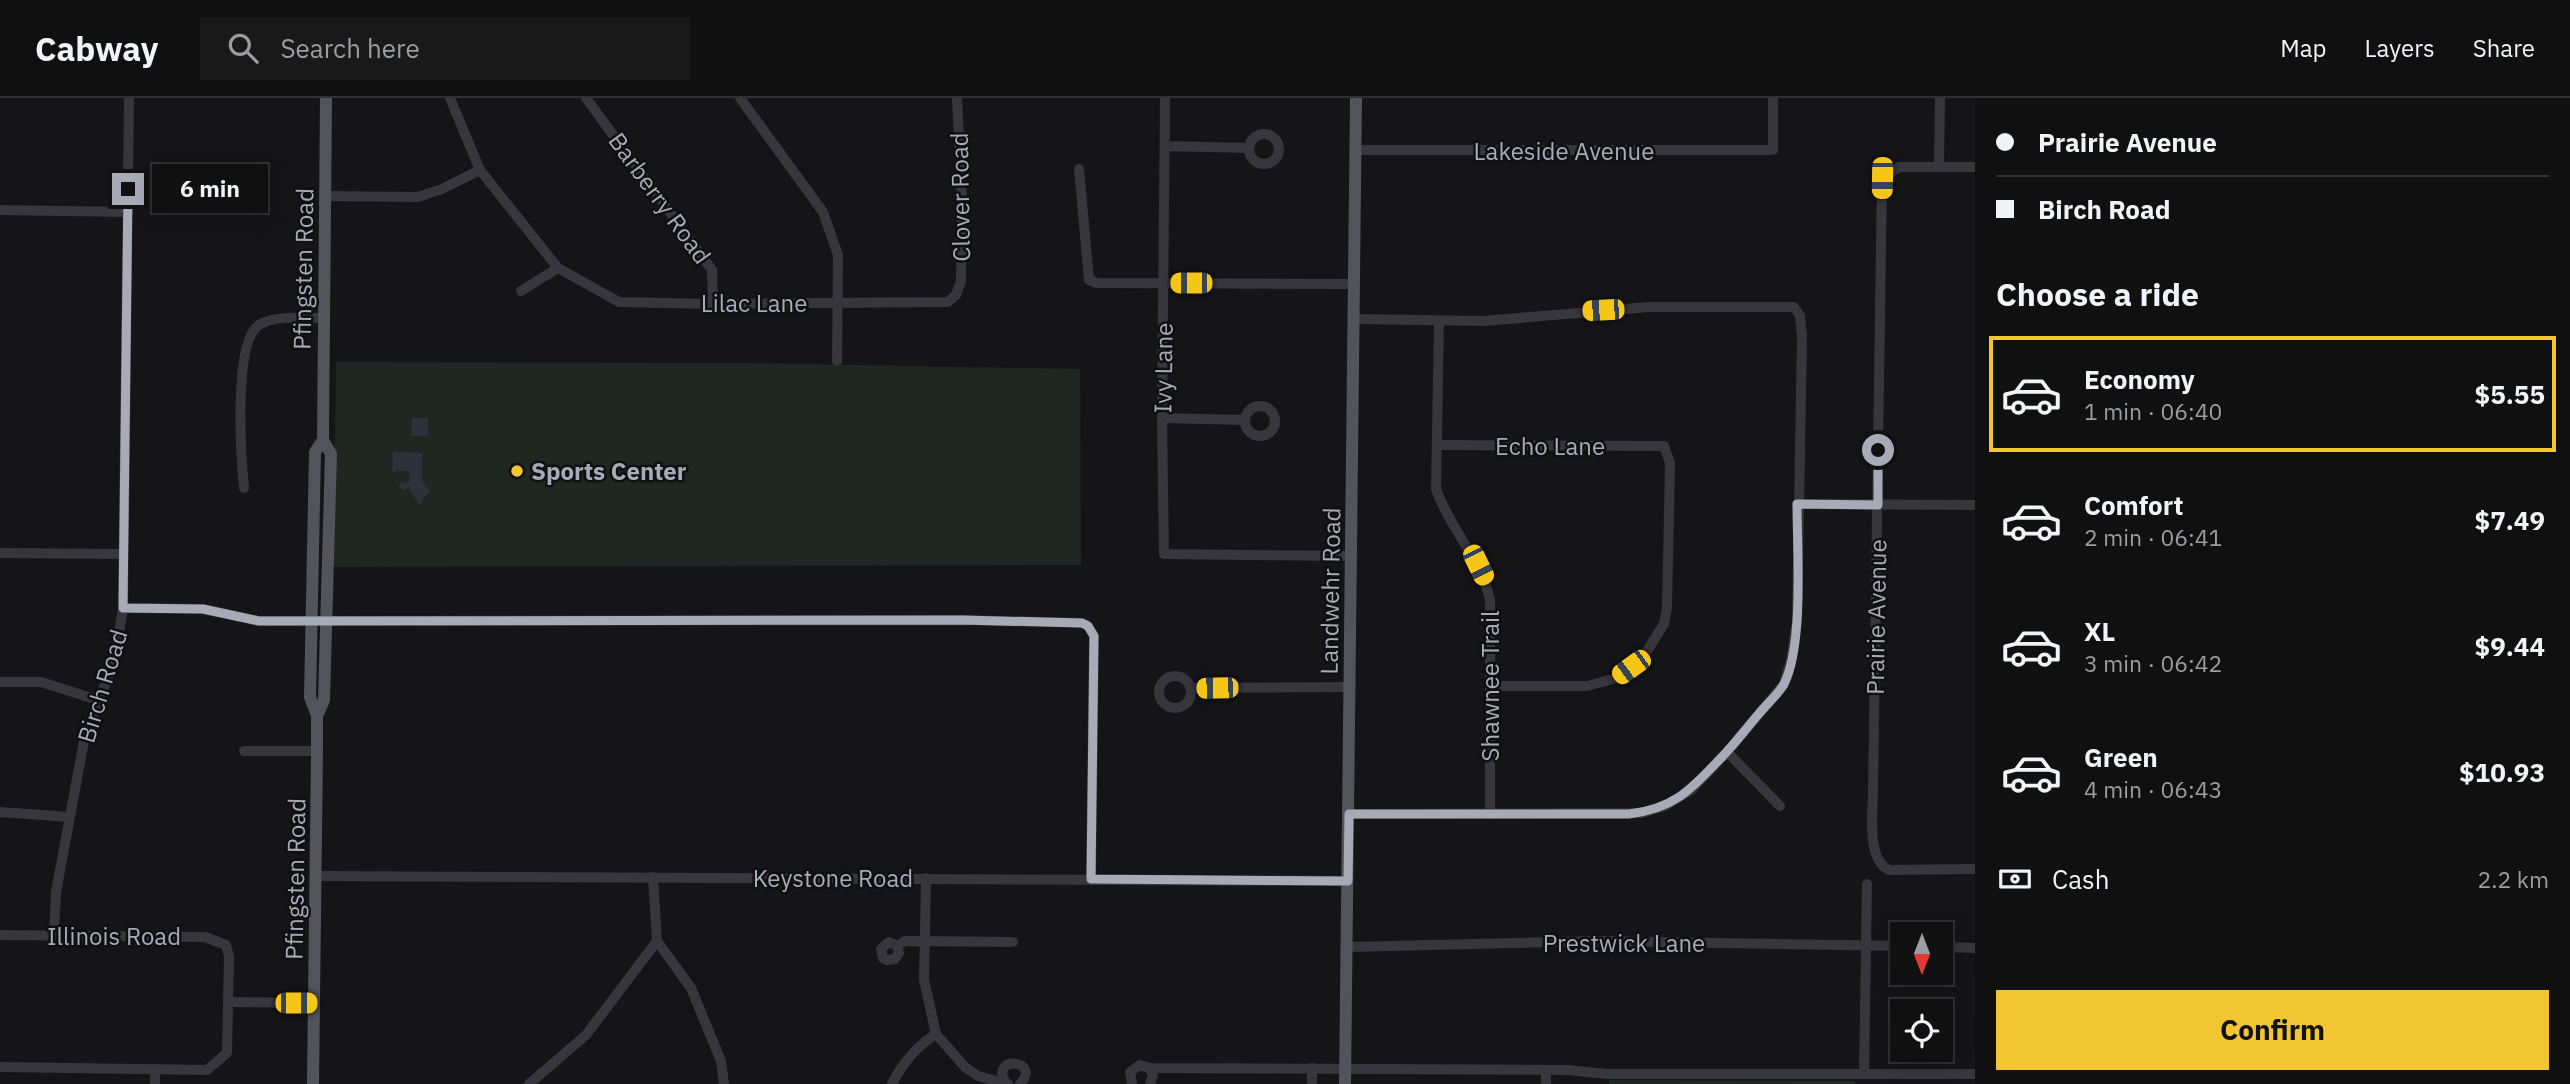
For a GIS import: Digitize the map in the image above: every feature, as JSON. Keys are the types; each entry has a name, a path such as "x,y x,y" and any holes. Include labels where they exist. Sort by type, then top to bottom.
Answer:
{"main road":[{"name":"Pfingsten Road","path":"317,716 324,700 331,454 323,440 326,98"},
{"name":"Landwehr Road","path":"1345,1084 1356,98"},
{"name":"Pfingsten Road","path":"313,1084 317,716 310,697 312,545 315,452 323,440"},
{"path":"312,545 328,545"}],"street":[{"name":"Birch Road","path":"54,935 56,892 84,741 116,659 123,608 129,98"},
{"path":"450,98 480,170 558,268 521,291"},
{"name":"Barberry Road","path":"586,98 712,270 713,304"},
{"path":"740,98 823,212 838,255 837,361"},
{"name":"Clover Road","path":"956,295 961,281 962,199 957,98"},
{"name":"Ivy Lane","path":"1165,98 1162,418 1164,554 1351,556"},
{"name":"Lakeside Avenue","path":"1356,150 1773,150 1773,98"},
{"path":"1940,98 1939,166 1975,167"},
{"path":"1165,146 1249,148"},
{"name":"Prairie Avenue","path":"1939,166 1899,167 1882,178 1872,790 1874,854 1880,866 1889,870 1975,869"},
{"path":"1079,169 1089,280 1097,283 1354,284"},
{"path":"325,196 418,197 442,189 480,170"},
{"path":"0,210 128,212"},
{"name":"Lilac Lane","path":"558,268 619,302 934,303 948,302 956,295"},
{"path":"1349,814 1629,814 1656,810 1691,790 1784,684 1791,660 1797,621 1802,337 1800,316 1794,307 1649,307 1483,321 1354,319"},
{"path":"244,488 241,457 242,360 247,340 259,324 286,318 323,318"},
{"name":"Shawnee Trail","path":"1439,321 1436,489 1445,514 1469,548 1480,570 1490,600 1489,814"},
{"path":"1162,418 1245,420"},
{"name":"Echo Lane","path":"1437,445 1664,446 1670,463 1668,593 1664,624 1651,647 1617,678 1587,686 1491,685"},
{"path":"1797,504 1975,505"},
{"path":"0,553 122,554"},
{"path":"123,608 203,609 259,621 1076,622 1088,626 1094,636 1091,879"},
{"path":"0,682 41,682 98,700"},
{"path":"1190,688 1349,687"},
{"path":"244,751 317,751"},
{"path":"1727,752 1780,806"},
{"path":"0,812 69,817"},
{"name":"Keystone Road","path":"317,876 1348,881"},
{"path":"653,877 657,942 691,988 721,1061 724,1084"},
{"path":"926,878 924,980 936,1034 965,1067 978,1076 1007,1084"},
{"path":"1864,1073 1867,884"},
{"name":"Illinois Road","path":"0,935 205,937 226,945 229,956 228,1002"},
{"path":"897,946 905,941 1013,942"},
{"name":"Prestwick Lane","path":"1346,947 1595,941 1890,946"},
{"path":"528,1084 586,1035 657,942"},
{"path":"1953,947 1975,948"},
{"path":"0,1067 207,1070 228,1053 228,1002 314,1003"},
{"path":"892,1084 907,1060 925,1041 936,1034"},
{"path":"1007,1084 1003,1070 1015,1063 1021,1065 1025,1071 1025,1079 1020,1084"},
{"path":"1132,1084 1129,1075 1134,1067 1143,1065 1149,1068 1546,1070 1608,1074 1975,1074"},
{"path":"1149,1068 1153,1074 1150,1084"},
{"path":"1312,1068 1312,1084"},
{"path":"155,1069 155,1084"},
{"path":"1546,1070 1546,1084"}],"shaded area":[{"path":"336,362 743,363 1080,369 1081,565 333,567"},
{"path":"412,418 428,418 428,436 411,436"},
{"path":"393,452 422,453 422,481 430,491 419,505 409,489 410,486 404,490 399,488 400,483 409,482 409,471 392,473"},
{"path":"1609,1080 1855,1081 1855,1084 1609,1084"}],"place":[{"name":"Sports Center","path":"517,471"}],"route":[{"path":"128,189 123,608 203,609 259,621 963,620 1082,623 1088,626 1094,636 1091,879 1348,881 1349,814 1629,814 1656,810 1674,802 1691,790 1727,752 1784,684 1797,621 1797,504 1878,505 1878,450"}]}
